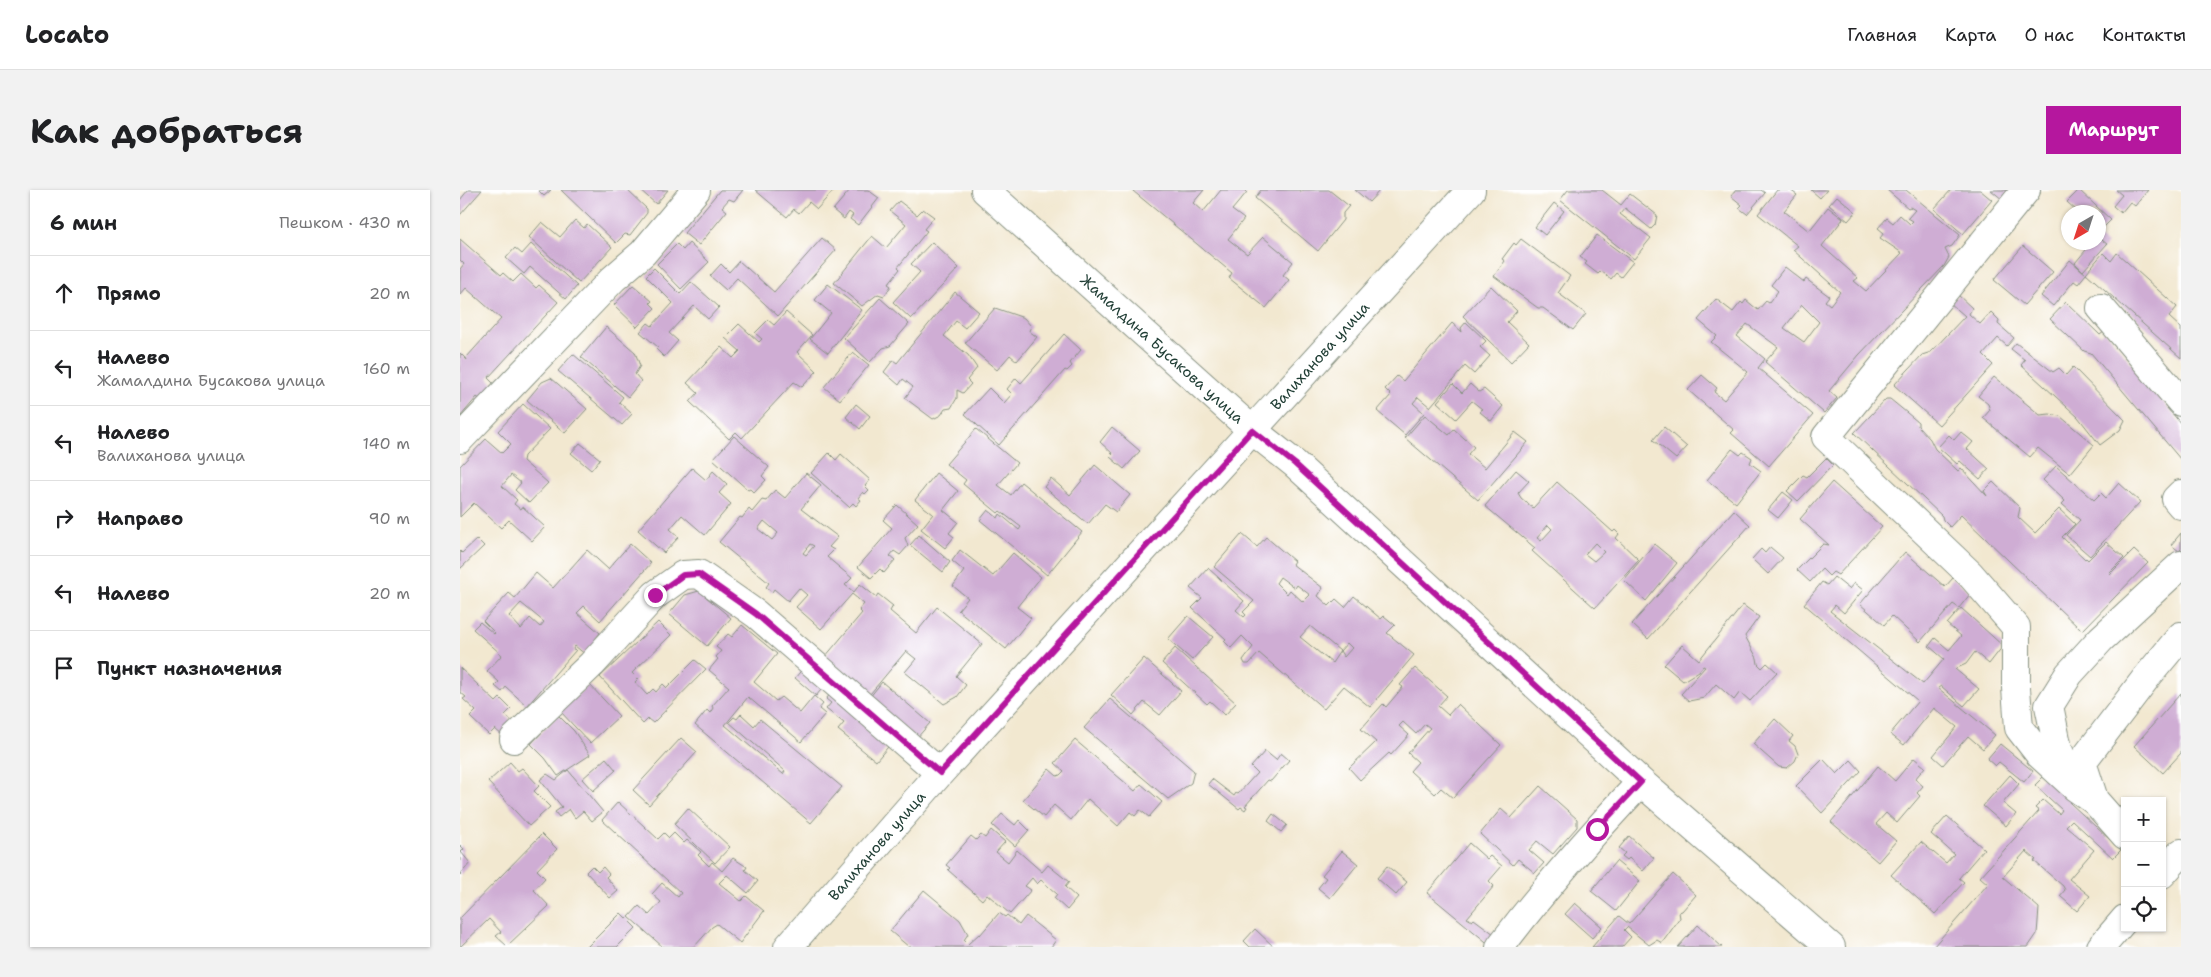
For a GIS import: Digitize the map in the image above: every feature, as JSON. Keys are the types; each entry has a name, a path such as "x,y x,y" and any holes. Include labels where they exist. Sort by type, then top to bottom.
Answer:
{"street":[{"path":"460,439 612,279 643,253 696,190"},
{"name":"Жамалдина Бусакова улица","path":"985,190 1252,430 1295,464 1641,782 1831,947"},
{"name":"Валиханова улица","path":"788,947 940,773 1471,190"},
{"path":"2026,190 1826,437 1970,574 2016,627 2016,688 2019,728 2040,755 2085,794 2121,831"},
{"path":"2101,308 2181,402"},
{"path":"2181,494 2176,499 2181,505"},
{"path":"2085,794 2058,749 2049,706 2069,674 2101,639 2181,565"},
{"path":"514,739 592,664 655,595 683,575 699,574 756,614 940,773"},
{"path":"2085,794 2082,762 2146,678 2181,636"},
{"path":"1500,947 1532,904 1590,836 1641,782"},
{"path":"2166,870 2181,853"},
{"path":"2102,947 2121,924"}],"building":[{"path":"468,190 482,190 460,215 460,200"},
{"path":"538,190 551,190 544,196"},
{"path":"561,190 627,190 647,209 647,213 630,235 625,234 616,243"},
{"path":"640,190 668,190 656,204"},
{"path":"720,190 743,190 734,201 729,199 722,207 727,211 699,245 684,233"},
{"path":"755,190 834,190 817,209 809,202 799,213 794,209 787,217"},
{"path":"850,190 868,190 879,198 858,225 850,219 853,215 849,212 844,219 833,210"},
{"path":"1134,190 1204,190 1193,203 1203,212 1221,190 1245,190 1247,192 1232,210 1244,219 1228,239 1247,254 1263,237 1293,262 1283,275 1289,280 1266,308 1229,278 1232,273"},
{"path":"1261,190 1299,190 1302,192 1303,190 1329,190 1349,206 1343,213 1343,220 1318,251 1255,198"},
{"path":"1355,190 1380,190 1369,202"},
{"path":"1568,190 1602,190 1621,205 1630,194 1657,215 1655,225 1651,229 1625,208 1620,214 1651,238 1634,259 1560,200"},
{"path":"1736,190 1761,190 1765,193 1747,214 1739,208 1742,205 1731,196"},
{"path":"1777,190 1790,190 1797,195 1784,211 1809,231 1828,207 1843,219 1822,246 1858,278 1854,281 1866,291 1902,253 1880,238 1884,233 1878,228 1887,218 1893,223 1900,215 1910,224 1913,221 1908,218 1915,210 1910,207 1908,208 1887,190 1906,190 1960,235 1952,246 1945,249 1949,257 1944,266 1859,355 1829,391 1837,398 1824,413 1765,362 1778,347 1747,324 1737,336 1765,359 1758,368 1813,415 1769,466 1731,433 1734,430 1688,390 1702,375 1717,388 1714,392 1724,400 1748,372 1711,342 1717,336 1698,320 1716,299 1733,312 1741,302 1743,304 1746,300 1758,310 1766,301 1769,303 1778,291 1771,285 1785,267 1804,282 1806,279 1829,296 1825,301 1830,305 1840,292 1793,250 1798,246 1758,214","holes":["1802,305 1819,322 1804,342 1784,328"]},
{"path":"1811,190 1827,190 1820,198"},
{"path":"1951,190 1980,190 1992,200 1963,234 1934,209"},
{"path":"1991,190 2012,190 2003,200"},
{"path":"2079,190 2095,205 2070,205 2067,202"},
{"path":"2116,190 2148,190 2135,206 2130,202 2121,213 2113,206 2122,195"},
{"path":"1837,196 1856,212 1848,221 1829,205"},
{"path":"899,201 917,215 923,209 934,217 924,229 927,231 898,267 900,269 888,284 891,286 884,296 878,294 862,306 834,283 872,236 886,248 906,224 890,211"},
{"path":"1554,203 1564,211 1545,235 1535,227"},
{"path":"2106,215 2111,220 2106,225"},
{"path":"575,220 584,228 587,224 612,247 579,283 529,237 542,222 560,237"},
{"path":"1597,235 1633,262 1621,277 1616,273 1611,279 1601,271 1598,274 1585,264 1587,262 1580,257"},
{"path":"822,238 836,250 778,316 737,278 726,290 710,276 721,264 729,272 739,261 774,292"},
{"path":"460,239 501,275 503,273 513,282 521,274 536,288 539,285 558,302 488,378 495,385 481,400 477,397 460,417 460,353 467,360 466,358 501,319 466,288 460,295 460,269 464,264 460,260"},
{"path":"1521,239 1570,276 1558,293 1586,314 1573,330 1543,308 1538,308 1494,276 1505,261 1502,259 1514,243 1516,245"},
{"path":"932,242 959,268 911,319 893,302 920,272 911,264"},
{"path":"689,243 709,262 681,289 657,264 677,244 683,250"},
{"path":"531,244 577,286 566,299 530,267 524,274 506,258 515,248 522,254"},
{"path":"2023,246 2053,272 2024,305 1994,280"},
{"path":"2086,250 2102,250 2083,271 2075,263"},
{"path":"2103,253 2111,261 2117,253 2177,307 2169,317 2181,328 2181,358 2086,273"},
{"path":"2070,260 2086,274 2078,284 2074,281 2053,306 2041,296"},
{"path":"654,268 680,294 691,282 719,307 708,319 694,306 669,333 678,341 664,357 656,349 658,347 640,332 648,323 652,326 673,303 646,276"},
{"path":"828,284 862,310 828,353 810,339 831,313 815,300"},
{"path":"633,285 652,301 650,303 655,308 637,327 614,305"},
{"path":"1491,286 1517,311 1507,322 1529,343 1511,362 1463,316"},
{"path":"955,292 979,312 965,328 956,321 944,336 968,355 977,368 967,380 971,384 963,393 957,390 957,398 951,408 945,409 941,415 933,419 905,398 913,387 903,379 899,385 884,372 893,360 897,363"},
{"path":"1958,295 1972,308 1969,314 1980,324 1991,312 1999,320 1998,324 2014,338 2007,346 1998,338 1983,355 1993,365 1939,425 1894,385 1922,355 1931,352 1965,316 1950,303"},
{"path":"880,298 909,324 890,346 883,348 870,362 844,338"},
{"path":"2066,302 2100,335 2105,331 2181,424 2181,460 2091,353 2084,351 2050,319"},
{"path":"995,308 1024,318 1031,326 1029,331 1037,337 1017,361 1010,355 997,370 965,343"},
{"path":"786,312 812,335 797,352 817,371 802,387 794,382 742,438 736,432 729,439 690,402 698,393 687,383 721,347 733,358 740,351 725,338 739,324 759,342 762,339 755,333 768,320 774,325"},
{"path":"1466,322 1486,341 1480,347 1490,356 1474,374 1465,366 1430,407 1418,397 1413,403 1424,413 1405,435 1377,411 1391,395 1385,389 1397,376 1403,381 1452,323 1462,332 1461,328"},
{"path":"606,327 635,352 640,366 635,374 641,381 628,397 581,357"},
{"path":"1064,334 1081,350 1070,363 1072,366 1067,371 1065,370 999,445 965,414 989,388 1004,403 1012,394 1007,389 1016,378 1021,383"},
{"path":"2016,343 2053,372 2059,368 2066,375 2073,367 2125,420 2120,430 2100,445 2078,417 2021,365 2025,360 2011,349"},
{"path":"853,352 869,365 840,400 824,387"},
{"path":"573,354 623,397 619,402 632,414 622,425 558,371"},
{"path":"1994,377 2040,415 2060,416 2094,445 2070,474 2038,448 2030,457 1983,418 1990,410 1988,404 1978,396"},
{"path":"551,378 587,409 565,433 527,400 542,382"},
{"path":"1453,384 1462,393 1470,384 1479,392 1484,389 1503,406 1491,421 1480,412 1482,409 1472,401 1456,419 1437,402"},
{"path":"1886,399 1890,399 1918,422 1918,426 1930,439 1935,449 1958,471 1961,468 1987,496 1984,491 1993,482 2020,508 2018,517 2035,533 2059,509 2075,524 2062,537 2085,559 2088,560 2106,542 2124,558 2110,574 2134,550 2148,563 2083,630 2080,629 1961,515 1950,527 1943,520 1942,516 1854,433"},
{"path":"523,404 550,429 524,456 523,461 548,483 529,503 515,490 521,483 511,475 502,486 517,500 514,504 520,509 523,507 545,527 532,541 509,520 501,528 474,503 460,517 460,466 486,439 502,453 511,444 498,431"},
{"path":"856,404 870,416 860,429 846,417"},
{"path":"1425,415 1449,435 1454,429 1474,447 1468,454 1485,468 1515,432 1528,442 1478,500 1405,438"},
{"path":"1112,427 1140,451 1124,469 1110,457 1113,454 1100,442"},
{"path":"1664,427 1687,447 1676,459 1653,440"},
{"path":"976,429 1017,463 998,485 1011,495 1021,482 1082,532 1047,575 980,520 988,510 998,518 1000,514 1019,530 1021,527 1000,511 998,513 963,484 966,480 946,464"},
{"path":"1961,432 1973,442 1967,449 1989,469 1980,479 1960,461 1957,464 1938,447 1949,435 1954,440"},
{"path":"734,436 769,467 762,476 766,480 754,493 750,489 748,490 713,459"},
{"path":"580,443 600,459 591,470 571,453"},
{"path":"1732,449 1740,455 1743,452 1752,458 1750,463 1761,471 1736,503 1707,480"},
{"path":"829,453 836,460 841,454 870,480 865,486 869,490 865,494 863,492 858,498 861,500 856,506 853,503 849,507 811,473"},
{"path":"1826,458 1833,465 1798,501 1787,491 1803,475 1807,477"},
{"path":"1095,465 1130,495 1116,512 1105,504 1088,524 1044,487 1051,478 1070,495"},
{"path":"2056,466 2094,500 2101,493 2106,498 2119,483 2140,502 2090,556 2066,535 2080,520 2062,504 2065,501 2043,480"},
{"path":"692,468 706,480 713,471 727,484 719,493 731,504 705,535 682,515 670,529 679,537 664,553 638,530"},
{"path":"1516,470 1529,481 1518,493 1533,508 1557,482 1613,532 1615,530 1619,534 1616,538 1639,560 1595,608 1532,551 1535,548 1485,506","holes":["1548,525 1552,529 1541,541 1537,538","1595,543 1604,552 1594,561 1585,554"]},
{"path":"806,473 821,485 801,509 838,537 829,547 834,550 827,557 852,578 845,585 854,592 860,584 876,597 878,594 893,606 890,611 916,633 937,607 982,644 956,676 966,685 957,697 944,704 905,672 916,659 906,651 870,694 825,657 862,613 859,610 864,604 852,594 821,629 796,607 807,595 799,588 788,601 774,589 772,592 766,587 769,583 719,542 740,517 742,518 749,509 752,512 762,500 766,501 775,490 785,498","holes":["764,521 778,533 772,540 758,529","810,544 814,546 806,555 803,553"]},
{"path":"936,473 958,491 943,510 958,522 949,533 954,537 945,548 921,529 933,514 915,500"},
{"path":"1832,482 1882,527 1838,575 1833,572 1829,576 1822,569 1810,582 1797,570 1823,544 1829,545 1800,519"},
{"path":"1783,492 1793,500 1778,518 1768,510"},
{"path":"897,505 918,524 905,538 908,546 900,555 894,551 890,556 895,560 884,573 880,569 871,578 858,567 892,528 883,520"},
{"path":"1734,510 1750,525 1648,639 1632,624"},
{"path":"2181,533 2181,549 2179,551 2171,545"},
{"path":"1242,534 1257,547 1266,537 1294,561 1292,564 1323,588 1318,596 1329,606 1336,599 1345,607 1354,596 1381,619 1384,616 1395,625 1387,633 1414,655 1370,707 1344,686 1324,709 1259,653 1249,664 1245,664 1243,660 1253,647 1242,636 1231,648 1224,641 1226,639 1192,608 1202,598 1190,588 1208,568 1244,601 1236,610 1244,617 1246,615 1243,612 1254,601 1214,567","holes":["1280,577 1295,588 1297,585 1310,595 1303,602 1290,590 1287,594 1276,583","1310,626 1340,651 1332,663 1300,637","1347,643 1352,648 1344,657 1340,651"]},
{"path":"919,535 950,562 943,572 910,545"},
{"path":"477,539 484,546 460,569 460,551 462,553"},
{"path":"630,544 651,563 600,621 584,606 577,613 600,633 595,639 598,642 586,655 575,646 573,649 576,650 527,706 506,687 502,692 495,686 499,682 487,671 502,655 473,629 480,622 494,634 483,621 509,593 515,598 536,573 553,588 587,550 608,569","holes":["521,603 544,622 540,627 530,618 521,629 509,616"]},
{"path":"1654,544 1677,563 1646,601 1624,580"},
{"path":"1770,547 1783,558 1768,574 1752,559 1761,549 1765,553"},
{"path":"960,550 993,576 1013,553 1041,577 1017,607 1031,618 1006,649 958,610 968,598 953,586 964,571 952,561"},
{"path":"1905,552 1945,587 1953,578 1971,593 1959,608 1953,604 1920,642 1892,616 1884,625 1860,604"},
{"path":"1834,577 1849,589 1854,583 1863,590 1844,613 1835,605 1830,611 1923,684 1944,659 1929,646 1935,638 1949,650 1961,636 1947,624 1961,608 2003,646 1989,664 1975,652 1966,664 1955,669 1979,689 1964,706 1941,686 1938,688 1995,735 1983,749 1968,736 1943,765 1933,756 1957,727 1934,708 1904,745 1890,734 1918,701 1804,604 1822,582 1827,585"},
{"path":"699,591 731,618 707,646 669,614 685,595"},
{"path":"1743,605 1759,617 1745,636 1757,658 1758,664 1762,668 1767,663 1777,672 1750,701 1740,692 1734,700 1716,684 1704,698 1689,701 1681,694 1705,667 1703,666 1699,671 1683,681 1664,665 1682,645 1699,660"},
{"path":"1188,616 1213,637 1192,660 1168,639"},
{"path":"658,622 671,635 632,673 638,679 635,682 647,695 653,689 656,692 663,684 667,688 695,660 706,669 653,723 648,719 643,724 600,677"},
{"path":"742,625 777,654 754,682 776,701 781,697 800,713 814,696 823,704 819,709 825,714 801,742 748,697 725,725 783,774 785,771 729,722 734,717 737,719 741,714 754,726 760,719 842,787 811,823 695,725 707,710 710,713 713,708 712,706 729,687 709,670 718,659 716,657 721,651 716,647 728,634 732,637"},
{"path":"1175,648 1236,703 1225,715 1210,701 1207,704 1162,663"},
{"path":"1144,658 1181,691 1160,715 1144,702 1133,715 1111,695"},
{"path":"804,667 825,685 816,696 795,678"},
{"path":"460,668 496,702 500,698 511,709 505,715 515,724 503,736 495,729 489,735 470,717 476,711 463,699 466,697 460,692"},
{"path":"1415,668 1447,696 1438,706 1448,715 1458,704 1501,745 1453,798 1441,788 1435,794 1410,771 1418,762 1408,753 1430,728 1425,724 1416,734 1403,722 1399,726 1409,735 1391,755 1389,753 1360,780 1349,768 1376,742 1361,729 1383,704 1386,707 1403,687 1400,685"},
{"path":"882,682 930,723 916,739 869,698"},
{"path":"589,684 619,716 590,743 560,711"},
{"path":"834,690 893,741 876,761 838,730 844,723 826,709 831,703 826,699"},
{"path":"2181,693 2181,753 2163,773 2134,746"},
{"path":"1110,699 1194,771 1191,783 1168,799 1084,728"},
{"path":"558,715 574,731 590,755 558,776 545,758 531,744"},
{"path":"1775,719 1793,736 1789,741 1795,746 1798,754 1795,761 1787,768 1779,767 1753,744"},
{"path":"681,738 697,752 649,805 633,790"},
{"path":"1075,740 1135,791 1141,784 1162,802 1149,817 1140,810 1135,816 1130,812 1118,826 1088,799 1071,820 1054,805 1044,817 1023,800 1049,769 1057,776 1064,771 1055,763"},
{"path":"2000,744 2033,771 2024,782 1999,762 1995,766 1987,759"},
{"path":"1265,751 1276,760 1281,753 1289,760 1271,781 1268,780 1245,806 1247,807 1245,810 1241,807 1239,809 1208,784 1212,779 1234,796 1236,793 1238,794 1257,773 1251,767"},
{"path":"606,758 616,770 593,791 582,779"},
{"path":"1914,758 1925,767 1915,779 1923,786 1917,793 1920,796 1897,823 1886,813 1876,824 1896,841 1878,862 1831,822 1878,766 1895,781"},
{"path":"1823,759 1837,774 1851,760 1861,771 1822,813 1796,786"},
{"path":"510,762 518,771 522,768 539,786 534,791 550,807 529,826 488,782"},
{"path":"568,770 603,812 592,821 583,811 575,818 569,809 559,817 555,812 562,807 540,780 547,774 556,780"},
{"path":"2048,772 2075,797 2070,803 2121,850 2113,858 2072,820 2066,826 2094,850 2069,879 2090,896 2077,911 2060,896 2065,890 2063,886 2034,861 2036,860 2026,851 2003,877 2039,908 2037,934 2028,947 1933,947 1988,884 1980,877 2039,811 2035,808 2043,800 2059,814 2062,810 2035,785"},
{"path":"2010,775 2019,784 2003,803 2016,814 2006,826 1983,806"},
{"path":"1540,786 1577,819 1577,827 1553,854 1537,841 1529,850 1544,863 1535,873 1518,859 1513,865 1480,834 1501,809 1511,818"},
{"path":"618,802 658,839 664,833 669,838 674,833 684,843 687,840 701,852 698,855 709,866 712,862 722,871 733,858 747,867 745,870 758,881 748,893 727,875 719,883 741,901 746,896 764,911 740,943 717,924 694,947 663,947 629,917 639,906 649,915 661,902 652,894 662,883 678,897 681,893 602,820"},
{"path":"688,808 730,847 715,863 674,824"},
{"path":"1002,814 1015,825 1019,820 1029,830 1015,846 992,825"},
{"path":"1273,814 1287,825 1281,832 1268,821"},
{"path":"1947,816 1984,849 1959,878 1964,882 1935,914 1891,875 1921,842 1946,863 1954,854 1931,834"},
{"path":"991,830 1005,842 996,852 1008,862 1017,850 1042,872 1048,865 1069,882 1065,887 1077,898 1067,910 1054,898 1057,894 1041,880 1037,884 1032,878 1025,886 1031,890 1010,914 987,894 982,900 948,870 950,868 946,865 971,836 976,840 981,835 985,838"},
{"path":"542,834 557,849 537,870 545,878 534,890 549,906 507,946 496,936 501,932 489,919 460,947 460,918"},
{"path":"1629,836 1654,858 1643,871 1629,858 1627,860 1622,856 1625,853 1619,848"},
{"path":"1469,843 1487,859 1490,856 1502,866 1489,881 1494,886 1467,918 1472,921 1474,919 1498,937 1491,946 1427,893"},
{"path":"460,845 464,849 461,852 470,863 460,875"},
{"path":"1342,851 1358,864 1330,898 1318,888 1326,878 1322,875"},
{"path":"1616,861 1640,881 1616,911 1591,891"},
{"path":"592,866 598,872 603,867 609,874 606,877 618,891 610,898 586,872"},
{"path":"1387,866 1407,882 1396,895 1377,878"},
{"path":"1673,874 1696,895 1679,912 1680,918 1662,943 1657,940 1649,945 1627,927 1624,930 1631,937 1622,947 1592,947 1619,916 1629,924"},
{"path":"924,890 960,920 968,934 964,940 968,944 980,935 999,913 1005,917 1007,915 1019,925 1026,916 1056,940 1051,947 909,947 890,931"},
{"path":"1575,903 1602,927 1592,938 1565,914"},
{"path":"621,913 636,928 617,947 587,947"},
{"path":"1698,925 1722,947 1678,947"},
{"path":"1255,929 1274,947 1250,947 1244,941"}],"route":[{"path":"655,595 683,575 699,574 756,614 940,773 1252,430 1295,464 1641,782 1597,829"}]}
